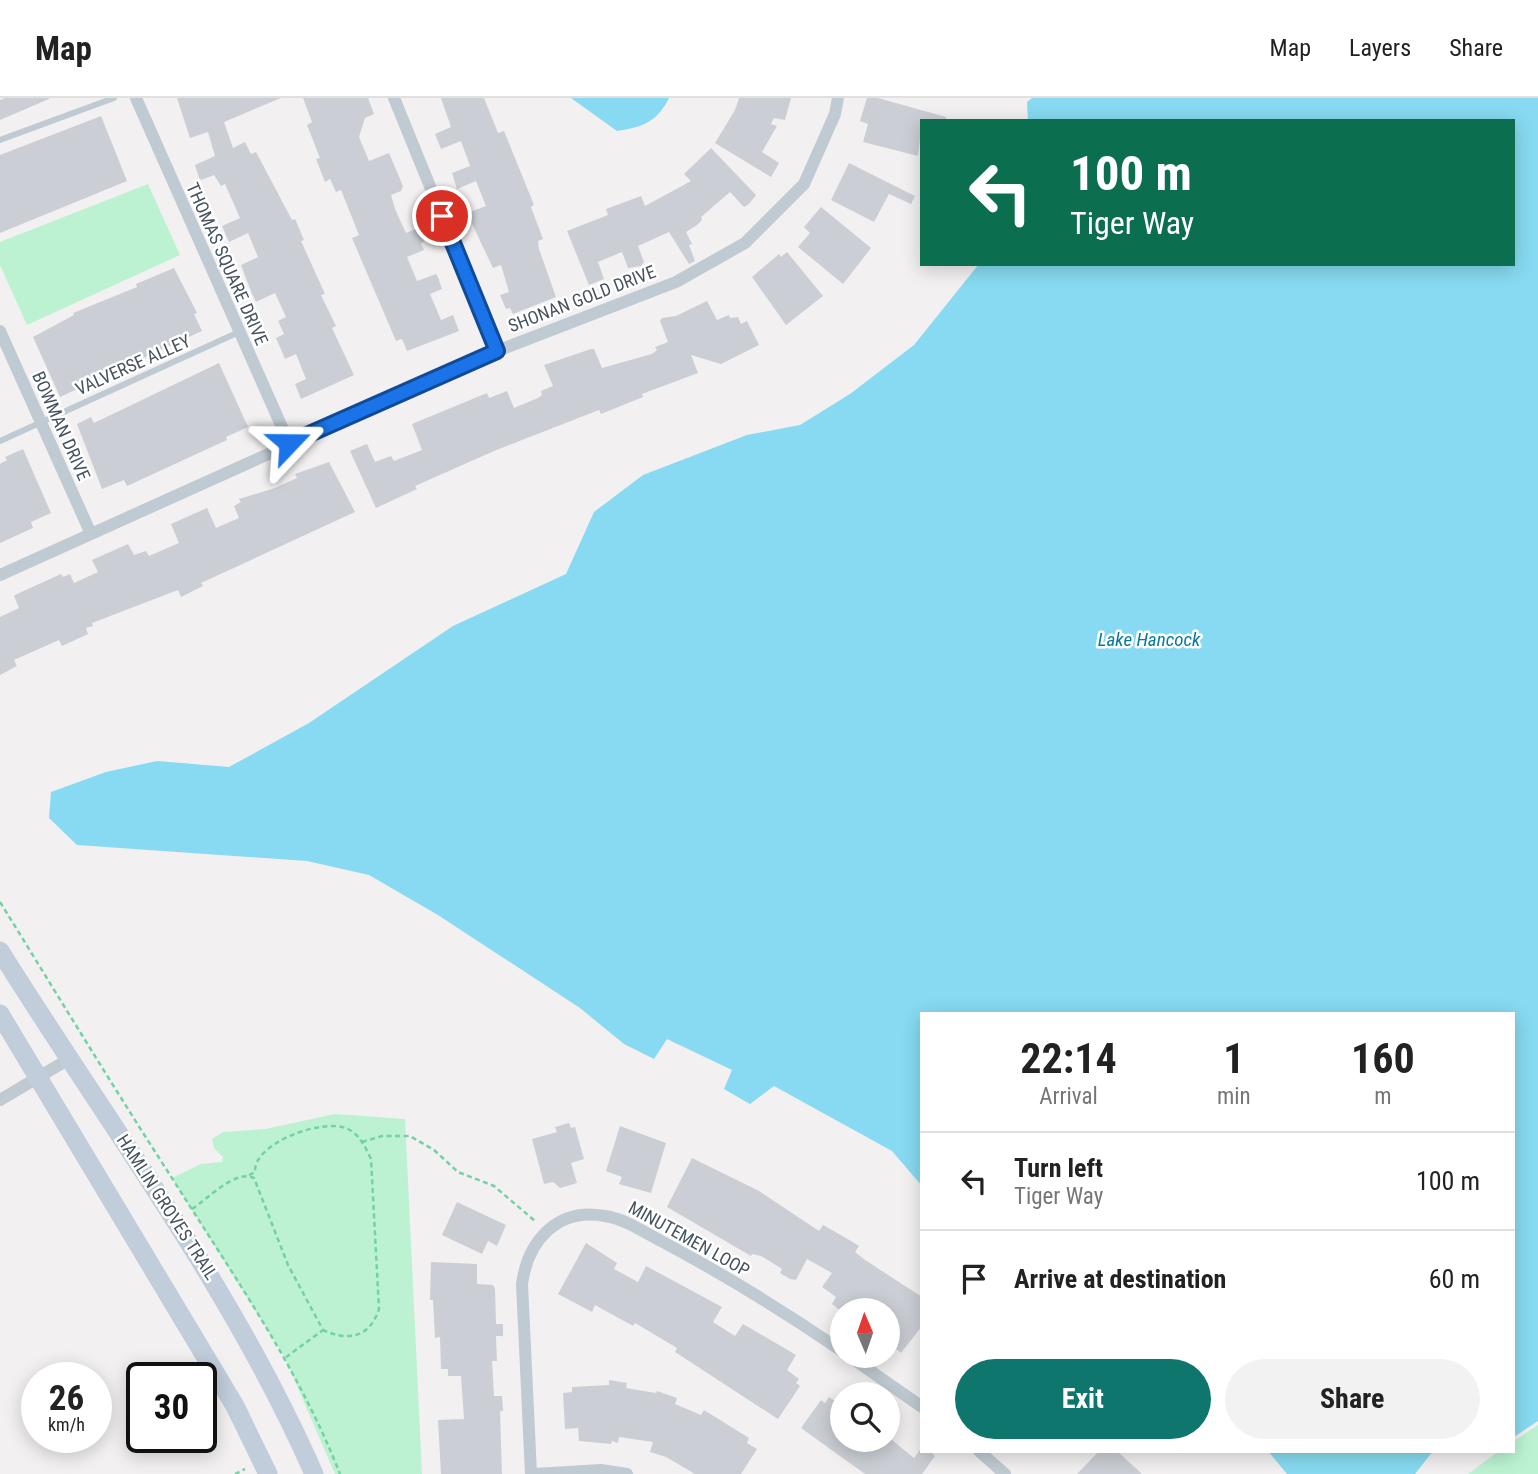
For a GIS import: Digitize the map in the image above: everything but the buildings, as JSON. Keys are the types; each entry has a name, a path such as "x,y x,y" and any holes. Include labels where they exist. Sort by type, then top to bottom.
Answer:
{"main road":[{"name":"HAMLIN GROVES TRAIL","path":"0,951 218,1287 301,1444 314,1474"},
{"path":"0,1014 234,1406 265,1468"}],"street":[{"name":"THOMAS SQUARE DRIVE","path":"136,98 289,443"},
{"path":"394,98 497,351"},
{"name":"SHONAN GOLD DRIVE","path":"0,575 497,351 676,282 745,243 804,184 835,114 838,98"},
{"name":"BOWMAN DRIVE","path":"0,331 90,534"},
{"path":"0,1100 69,1059"},
{"name":"MINUTEMEN LOOP","path":"533,1474 522,1284 525,1260 535,1241 563,1221 583,1215 619,1219 708,1266 830,1343"},
{"path":"866,1368 920,1406"},
{"path":"981,1453 1005,1474"},
{"path":"533,1474 601,1470 627,1474"}],"lane":[{"path":"0,140 114,98"},
{"name":"VALVERSE ALLEY","path":"0,441 239,332"}],"path":[{"path":"0,902 265,1321 324,1433 340,1474"},
{"path":"192,1209 219,1191 232,1178 255,1172 254,1165 266,1152 306,1128 347,1128 362,1142 371,1159 380,1309 374,1325 348,1337 323,1330 288,1265 254,1178 249,1175"},
{"path":"362,1142 382,1136 410,1136 434,1150 458,1172 494,1186 535,1221"},
{"path":"285,1359 323,1330"},
{"path":"301,1444 324,1433"},
{"path":"235,1474 265,1468"}],"green space":[{"path":"148,184 180,255 27,325 0,265 0,242"},
{"path":"335,1114 405,1119 422,1474 335,1474 285,1358 172,1178 201,1164 222,1162 223,1157 214,1148 212,1139 223,1132 265,1129"},
{"path":"1538,1425 1538,1474 1468,1474 1496,1453 1515,1453 1515,1440"}],"water":[{"path":"571,98 669,98 659,113 648,122 617,131"},
{"name":"Lake Hancock","path":"1032,98 1538,98 1538,1421 1515,1436 1515,1012 920,1012 920,1184 892,1151 774,1086 750,1104 724,1089 732,1070 667,1039 654,1059 624,1044 580,1008 438,915 369,875 307,861 77,845 49,818 51,792 106,772 157,761 229,767 309,723 453,626 566,574 594,512 643,475 747,435 800,425 850,394 914,345 977,266 1515,266 1515,119 1028,119 1027,102"},
{"path":"1270,1453 1431,1453 1415,1474 1287,1474"}],"route":[{"path":"289,443 497,351 442,216"}]}
